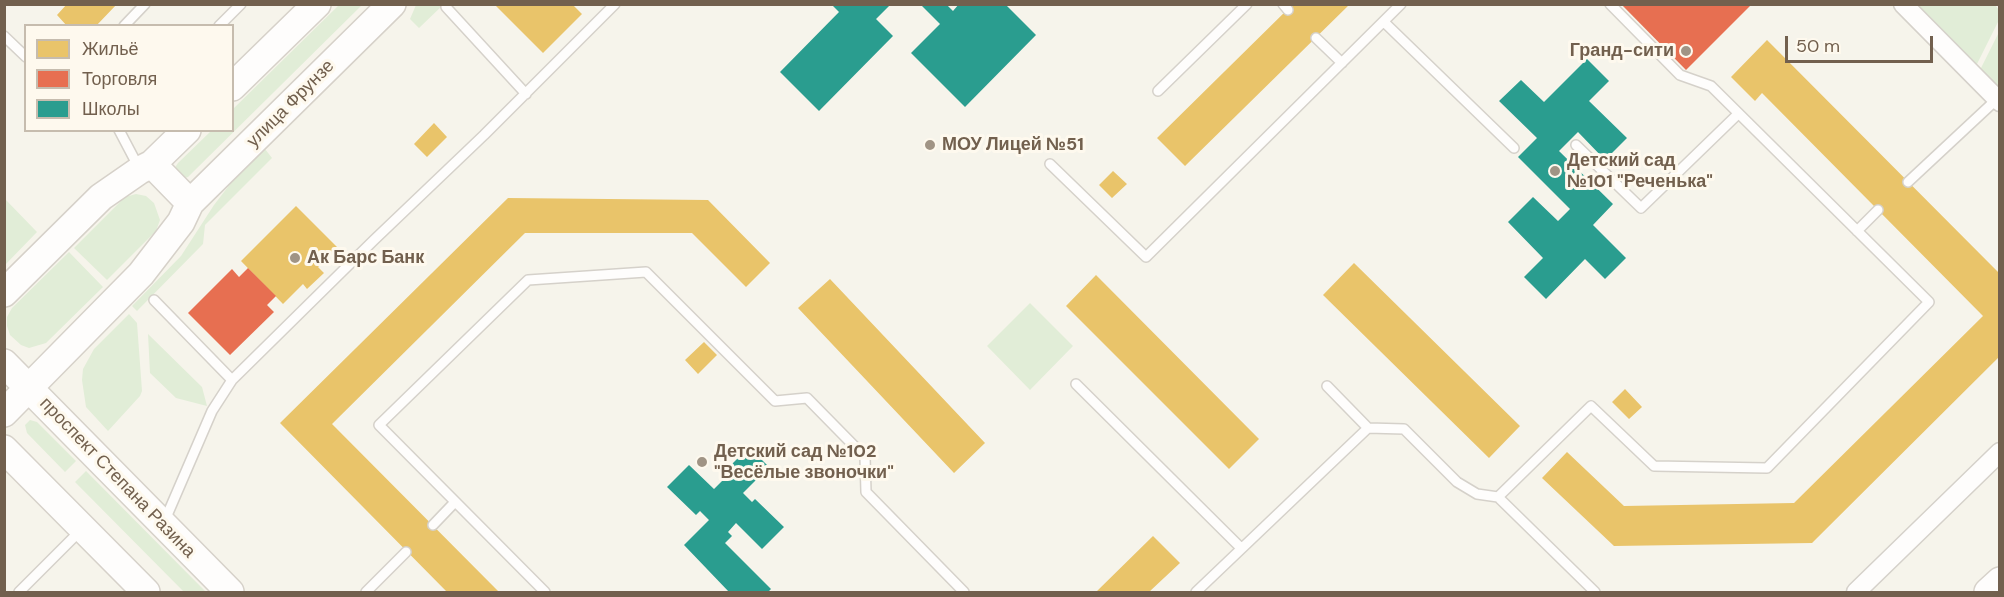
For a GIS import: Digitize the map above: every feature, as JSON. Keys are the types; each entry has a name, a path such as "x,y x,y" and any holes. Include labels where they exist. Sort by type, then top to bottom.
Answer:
{"main road":[{"path":"234,85 317,4"},
{"name":"улица Фрунзе","path":"4,413 141,274 181,222 190,203 392,4"},
{"path":"4,293 101,197 146,167 185,132"},
{"path":"146,167 190,203"},
{"name":"проспект Степана Разина","path":"4,363 230,592"},
{"path":"4,449 146,592"},
{"path":"1988,592 2000,582"}],"street":[{"path":"1904,4 1998,101"},
{"path":"1856,592 2000,452"}],"lane":[{"path":"126,24 145,4"},
{"path":"221,24 241,4"},
{"path":"163,525 212,411 232,380 615,4"},
{"path":"1158,91 1247,4"},
{"path":"1050,164 1146,256 1401,4"},
{"path":"1498,498 1591,406 1654,466 1767,468 1929,302 1711,86 1680,75 1610,4"},
{"path":"446,7 526,93"},
{"path":"1384,22 1514,148"},
{"path":"4,36 24,55"},
{"path":"1316,38 1342,63"},
{"path":"1908,182 1998,101"},
{"path":"1576,145 1641,208 1738,114"},
{"path":"120,132 146,167"},
{"path":"1857,231 1878,210"},
{"path":"545,592 379,425 528,280 645,272 775,401 807,398 865,457 866,492 964,592"},
{"path":"154,300 232,380"},
{"path":"1076,384 1241,548"},
{"path":"1327,386 1368,428 1404,429 1457,482 1477,494 1498,498 1595,592"},
{"path":"1196,592 1368,428"},
{"path":"433,525 455,502"},
{"path":"19,592 83,528"},
{"path":"366,592 406,552"}],"green space":[{"path":"339,5 362,5 234,132 234,108"},
{"path":"416,5 443,5 419,28 410,19"},
{"path":"1915,5 1995,5 1999,10 1999,20 1976,66"},
{"path":"1999,32 1999,90 1980,70"},
{"path":"210,132 234,132 188,177 182,179 174,169"},
{"path":"265,149 272,158 205,225 203,244 137,311 132,306 181,256 234,179"},
{"path":"136,194 146,196 154,203 160,220 156,231 107,280 74,248 125,197"},
{"path":"5,199 37,232 5,265"},
{"path":"69,252 103,287 46,343 29,348 21,345 10,335 7,317 12,308"},
{"path":"1030,303 1073,346 1030,390 987,346"},
{"path":"129,314 137,323 142,391 108,431 86,407 82,380 83,369 94,349"},
{"path":"148,334 202,387 207,406 176,398 150,373"},
{"path":"30,420 37,422 76,461 65,472 27,433 25,425"},
{"path":"86,471 206,592 184,592 75,482"}],"building: Жильё":[{"path":"67,4 117,4 98,24 65,24 57,15"},
{"path":"498,4 572,4 582,14 543,53 496,6"},
{"path":"1293,4 1350,4 1185,166 1157,138"},
{"path":"1767,40 2000,274 2000,356 1812,543 1614,546 1542,478 1567,452 1624,506 1794,503 1983,316 1762,93 1755,101 1731,77"},
{"path":"434,123 447,137 427,157 414,144"},
{"path":"1113,171 1127,184 1112,198 1099,185"},
{"path":"508,198 708,200 770,263 746,287 692,233 525,233 332,424 499,592 447,592 280,423"},
{"path":"296,206 338,248 318,267 324,273 307,289 303,284 283,304 241,261"},
{"path":"1354,263 1520,426 1489,458 1323,295"},
{"path":"1096,275 1259,439 1229,469 1066,306"},
{"path":"830,279 985,443 954,473 798,308"},
{"path":"704,342 717,355 698,374 685,360"},
{"path":"1625,389 1642,407 1629,419 1612,402"},
{"path":"1153,536 1180,563 1149,592 1096,592"}],"building: Торговля":[{"name":"Гранд-сити","path":"1621,4 1752,4 1686,70"},
{"path":"248,268 276,296 267,305 274,312 230,355 188,313 232,269 239,277"}],"building: Школы":[{"path":"831,4 891,4 876,19 893,36 819,111 780,72 839,12"},
{"path":"920,4 946,4 953,11 959,4 1005,4 1036,35 965,107 911,53 940,24"},
{"path":"1587,59 1609,81 1589,101 1627,138 1605,160 1578,132 1559,151 1613,204 1593,225 1626,258 1605,279 1585,259 1546,299 1524,277 1543,258 1508,222 1533,197 1558,221 1570,209 1518,157 1537,138 1499,101 1521,80 1544,102"},
{"path":"749,447 769,467 743,493 752,502 755,499 784,527 762,549 736,523 728,532 732,536 725,543 771,589 768,592 729,592 684,545 709,520 700,511 696,515 667,487 689,465 714,489 723,480 719,477"}],"place":[{"name":"Гранд-сити","path":"1686,51"},
{"name":"МОУ Лицей №51","path":"930,145"},
{"name":"Детский сад №101 \"Реченька\"","path":"1555,171"},
{"name":"Ак Барс Банк","path":"295,258"},
{"name":"Детский сад №102 \"Весёлые звоночки\"","path":"702,462"}]}
